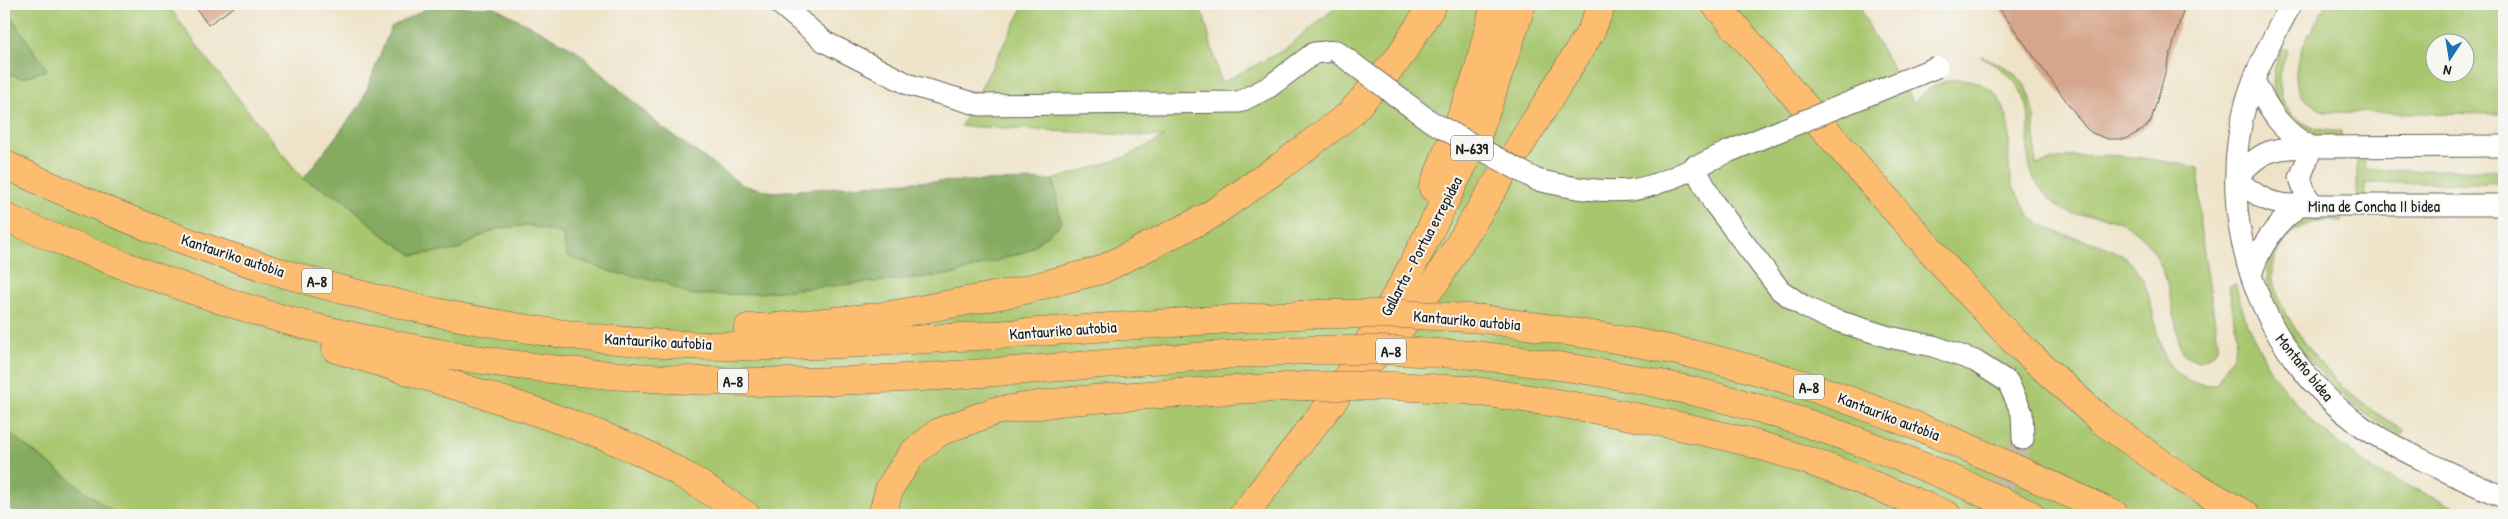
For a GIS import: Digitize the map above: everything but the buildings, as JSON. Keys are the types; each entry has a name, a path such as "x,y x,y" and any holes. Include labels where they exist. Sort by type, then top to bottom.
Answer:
{"highway":[{"path":"1281,166 1344,104 1402,23 1411,4"},
{"path":"489,322 766,328 885,316 1016,292 1100,270 1210,216 1350,114 1398,59 1433,4"},
{"path":"1335,398 1443,166 1477,76 1495,4"},
{"name":"Gallarta - Portua errepidea","path":"1243,515 1335,398 1403,284 1477,137 1522,4"},
{"path":"1335,398 1395,335 1436,282 1590,33 1602,4"},
{"path":"1715,4 1949,271 2014,340 2101,420 2182,478 2246,515"},
{"name":"Kantauriko autobia","path":"4,164 112,212 231,256 395,302 489,322 582,336 668,344 774,346 871,343 1203,319 1320,314 1402,314 1483,319 1610,338 1673,350 1758,371 1847,398 1912,423 2016,468 2115,515"},
{"name":"A-8","path":"4,217 168,283 287,320 352,337 422,350 527,367 600,375 788,382 891,378 1210,355 1308,350 1379,350 1474,355 1578,369 1646,381 1747,405 1826,430 1920,465 2031,515"},
{"path":"168,283 217,311 548,415 636,450 687,476 746,515"},
{"path":"882,515 890,487 913,453 939,432 995,411 1069,401 1305,386 1394,386 1466,390 1566,403 1638,416 1746,442 1861,480 1946,515"}],"street":[{"path":"780,4 825,42 884,72 910,85 980,105 1239,102 1269,87 1314,53 1336,51 1430,121 1536,180 1587,191 1632,190 1666,180 1694,166 1937,67"},
{"name":"Montaño bidea","path":"2291,4 2254,80 2240,128 2236,179 2241,240 2250,274 2275,331 2316,386 2338,407 2363,427 2396,447 2504,498"},
{"path":"2254,80 2267,106 2281,126 2298,140 2312,147"},
{"path":"2312,147 2300,178 2308,205 2284,206 2269,202 2257,196 2236,179 2251,161 2266,152 2286,147 2504,146"},
{"path":"1694,166 1713,202 1780,290 1803,306 1828,318 1889,337 1933,346 1975,361 2008,382 2022,413 2024,439"},
{"name":"Mina de Concha II bidea","path":"2250,274 2258,254 2269,235 2290,213 2308,205 2504,205"}],"green space":[{"path":"7,4 167,4 209,62 303,179 343,199 382,234 413,255 457,250 495,229 527,225 562,234 612,272 661,281 690,295 747,294 955,274 1061,224 1053,180 1126,157 1164,137 961,126 1025,4 1197,4 1204,17 1221,83 1284,50 1340,4 1859,4 1874,37 1913,102 1935,86 1955,79 1975,82 1993,92 2004,109 2008,121 2010,177 2014,189 2028,214 2042,225 2055,231 2112,249 2133,266 2145,285 2162,351 2170,365 2180,376 2195,383 2216,385 2234,353 2237,338 2229,287 2235,284 2247,324 2272,374 2312,422 2376,472 2475,515 117,515 15,438 4,427 4,72 22,78 47,70 4,6"},
{"path":"2326,4 2504,4 2504,114 2324,112 2302,96 2297,85 2298,61 2308,37"},
{"path":"4,6 47,70 22,78 4,72"},
{"path":"431,6 495,7 576,50 660,126 742,185 773,192 907,182 1053,180 1061,224 1027,251 955,274 747,294 690,295 661,281 612,272 567,256 562,234 527,225 495,229 457,250 413,255 382,234 343,199 303,179 361,104 391,27"},
{"path":"2282,48 2288,50 2282,67 2280,83 2282,97 2287,108 2296,118 2309,125 2323,130 2341,131 2341,138 2322,136 2305,131 2292,123 2282,112 2276,99 2273,83 2275,66"},
{"path":"1981,56 2001,65 2016,75 2025,86 2031,98 2033,112 2036,165 2060,158 2106,155 2152,159 2199,168 2200,227 2218,342 2216,350 2212,355 2198,361 2185,355 2180,347 2168,285 2161,266 2151,248 2139,234 2121,223 2099,216 2076,215 2068,212 2041,190 2034,178 2029,163 2028,111 2021,91 2008,75"},
{"path":"2357,155 2365,155 2365,170 2504,170 2504,183 2365,183 2365,198 2357,198"},
{"path":"2318,213 2342,214 2342,221 2314,223 2298,228 2292,233 2285,240 2276,257 2273,270 2274,285 2293,325 2322,365 2356,398 2404,430 2401,435 2377,422 2339,392 2304,353 2275,307 2268,283 2268,261 2278,240 2287,230 2305,217"},
{"path":"4,427 15,438 117,515 16,515 4,503"}],"tunnel":[{"path":"1990,515 2023,439"}]}
